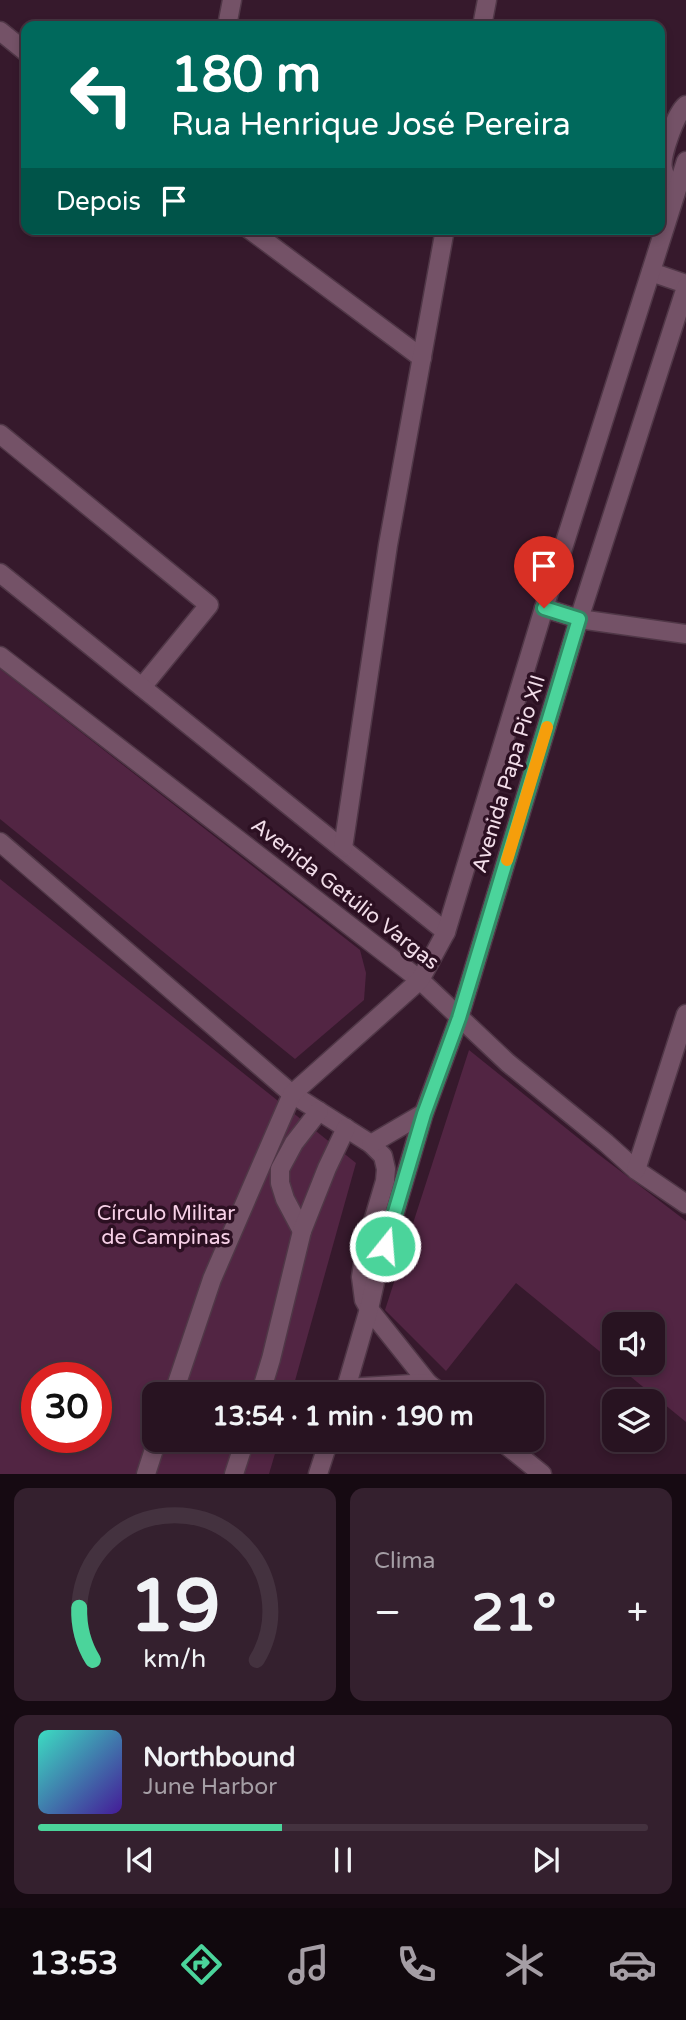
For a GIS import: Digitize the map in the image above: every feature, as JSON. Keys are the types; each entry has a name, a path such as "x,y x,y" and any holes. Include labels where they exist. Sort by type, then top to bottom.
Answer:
{"street":[{"path":"228,21 232,0"},
{"path":"483,21 487,0"},
{"path":"0,31 21,48"},
{"path":"665,150 679,113 686,105"},
{"name":"Avenida Papa Pio XII","path":"665,229 686,161"},
{"path":"665,174 676,195"},
{"path":"256,235 422,358"},
{"path":"343,848 388,545 444,235"},
{"name":"Avenida Papa Pio XII","path":"292,1094 420,980 446,932 544,608 663,235"},
{"path":"651,272 686,286"},
{"name":"Avenida Papa Pio XII","path":"348,1382 424,1114 459,1018 579,619 686,286"},
{"path":"0,434 209,605 142,688"},
{"path":"0,573 446,932"},
{"path":"544,608 579,619 686,634"},
{"name":"Avenida Getúlio Vargas","path":"0,656 420,980 508,1063 607,1143 636,1170 686,1203"},
{"path":"0,842 292,1094 371,1144 383,1156 386,1169 380,1202 366,1245 361,1277 364,1300 369,1310 427,1382"},
{"path":"636,1170 686,1014"},
{"path":"177,1382 212,1279 292,1094"},
{"path":"302,1231 285,1199 280,1184 280,1169 293,1143 319,1111"},
{"path":"371,1144 424,1114"},
{"path":"264,1382 302,1231 346,1128"},
{"path":"146,1474 153,1452"},
{"path":"234,1474 241,1452"},
{"path":"318,1474 325,1452"},
{"path":"515,1452 542,1474"}],"green space":[{"path":"0,669 360,950 366,973 364,1000 295,1059 0,819"},
{"name":"Círculo Militar de Campinas","path":"0,879 356,1163 295,1382 142,1382 142,1452 275,1452 269,1474 0,1474"},
{"path":"469,1050 686,1221 686,1422 665,1405 665,1389 646,1389 629,1375 665,1375 665,1312 602,1312 602,1353 516,1283 446,1371 385,1310"}],"slow traffic":[{"path":"507,860 547,727"}],"route":[{"path":"385,1246 424,1114 459,1018 579,619 544,608"}]}
